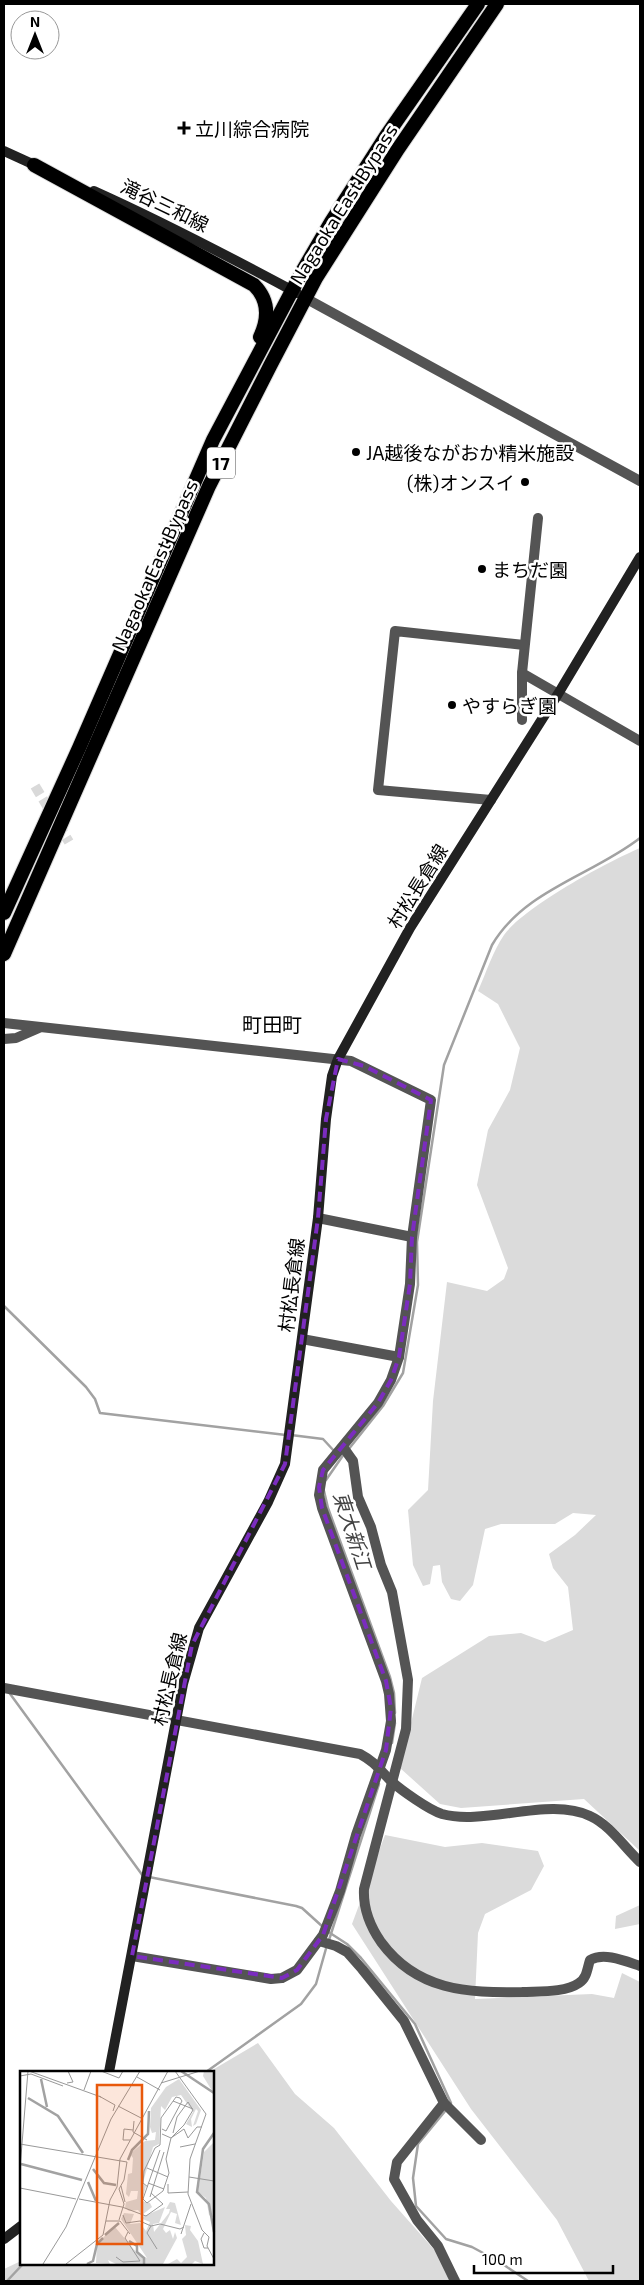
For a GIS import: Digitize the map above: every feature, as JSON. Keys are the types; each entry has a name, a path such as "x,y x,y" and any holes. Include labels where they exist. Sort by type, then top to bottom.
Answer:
{"highway":[{"name":"Nagaoka East Bypass","path":"4,913 79,748 213,440 303,270 361,174 478,4"},
{"name":"Nagaoka East Bypass","path":"4,954 205,495 307,299 316,278 388,164 498,4"},
{"path":"34,165 188,250 245,278 262,295 266,305 264,328 240,372 213,440"}],"main road":[{"name":"滝谷三和線","path":"4,151 144,213 258,271 307,299"},
{"name":"村松長倉線","path":"109,2071 185,1674 199,1628 268,1502 285,1464 318,1218 326,1119 332,1076 338,1059 410,928 558,694 640,556"},
{"path":"4,2239 20,2227"}],"street":[{"path":"307,299 640,481"},
{"path":"522,720 524,645 538,518"},
{"path":"491,800 378,790 395,631 524,645"},
{"path":"522,673 640,741"},
{"path":"4,1023 351,1061 431,1100 412,1237 410,1284 399,1357 391,1380 378,1403 324,1470 318,1495 389,1694 389,1734 340,1891 319,1941 297,1970 282,1978 271,1979 132,1956"},
{"path":"4,1039 16,1038 40,1027"},
{"path":"318,1218 412,1237"},
{"path":"302,1339 399,1357"},
{"path":"343,1447 353,1461 358,1498 371,1527 381,1565 392,1592 407,1672 406,1729 364,1899 374,1932 388,1951 406,1969 454,1989 474,1992 516,1992 573,1986 586,1976 590,1960 595,1957 616,1958 640,1966"},
{"path":"4,1688 360,1754 379,1766 392,1781 443,1814 472,1815 569,1810 589,1815 602,1823 640,1862"},
{"path":"319,1941 336,1946 347,1952 404,2021 444,2103 481,2140"},
{"path":"444,2103 397,2162 394,2179 417,2220 438,2246 455,2281"}],"highlighted area":[{"path":"338,1059 364,1066 431,1100 412,1237 410,1284 399,1357 391,1380 378,1403 323,1470 319,1487 322,1508 386,1681 391,1708 386,1750 323,1935 297,1970 282,1978 132,1956 192,1645 285,1464 318,1218 326,1119"}],"shaded area":[{"path":"640,848 640,1851 584,1799 461,1808 440,1804 400,1768 422,1678 489,1636 521,1633 545,1642 573,1630 568,1587 553,1568 549,1554 575,1535 596,1515 573,1513 555,1524 501,1524 485,1529 473,1585 460,1601 451,1599 442,1582 440,1565 433,1566 430,1584 423,1586 413,1565 408,1510 428,1490 433,1401 447,1282 487,1291 504,1279 508,1268 477,1185 488,1130 510,1090 520,1048 498,1004 478,991 496,948 514,924 567,886"},
{"path":"385,1835 445,1847 482,1843 538,1851 544,1866 531,1890 485,1914 478,1933 475,1999 592,1994 614,1998 622,1973 640,1982 640,2281 589,2281 557,2220 471,2109 352,1924"},
{"path":"640,1905 640,1924 615,1929 616,1916"},
{"path":"258,2043 295,2094 334,2128 391,2201 462,2281 4,2281 4,2269 20,2261 20,2265 214,2265 214,2071 211,2071"}],"waterway":[{"path":"348,1450 383,1406 403,1373 418,1285 417,1242 444,1065 492,945 506,926 522,910 540,897 602,863 640,838"},
{"name":"東大新江","path":"4,1306 86,1387 95,1399 100,1413 286,1435"},
{"name":"東大新江","path":"291,1435 323,1439 335,1452"},
{"name":"東大新江","path":"326,1480 344,1454"},
{"name":"東大新江","path":"324,1491 328,1508 390,1677 394,1693 395,1713"},
{"path":"8,1691 143,1876"},
{"name":"東大新江","path":"392,1743 395,1723"},
{"name":"東大新江","path":"329,1940 379,1784"},
{"path":"149,1877 296,1906 302,1908 323,1927"},
{"path":"327,1931 347,1944 361,1958 415,2024 451,2103 449,2105"},
{"path":"207,2071 301,2004 316,1984 327,1945"},
{"path":"446,2110 418,2144 413,2178 416,2206 446,2239 472,2247 498,2261 528,2281"},
{"path":"7,2281 22,2265"}],"tunnel":[{"path":"35,786 69,842"}],"place":[{"name":"立川綜合病院","path":"184,128"},
{"name":"JA越後ながおか精米施設","path":"356,452"},
{"name":"(株)オンスイ","path":"525,482"},
{"name":"まちだ園","path":"482,569"},
{"name":"やすらぎ園","path":"452,705"}],"district":[{"name":"町田町","path":"272,1024"}]}
